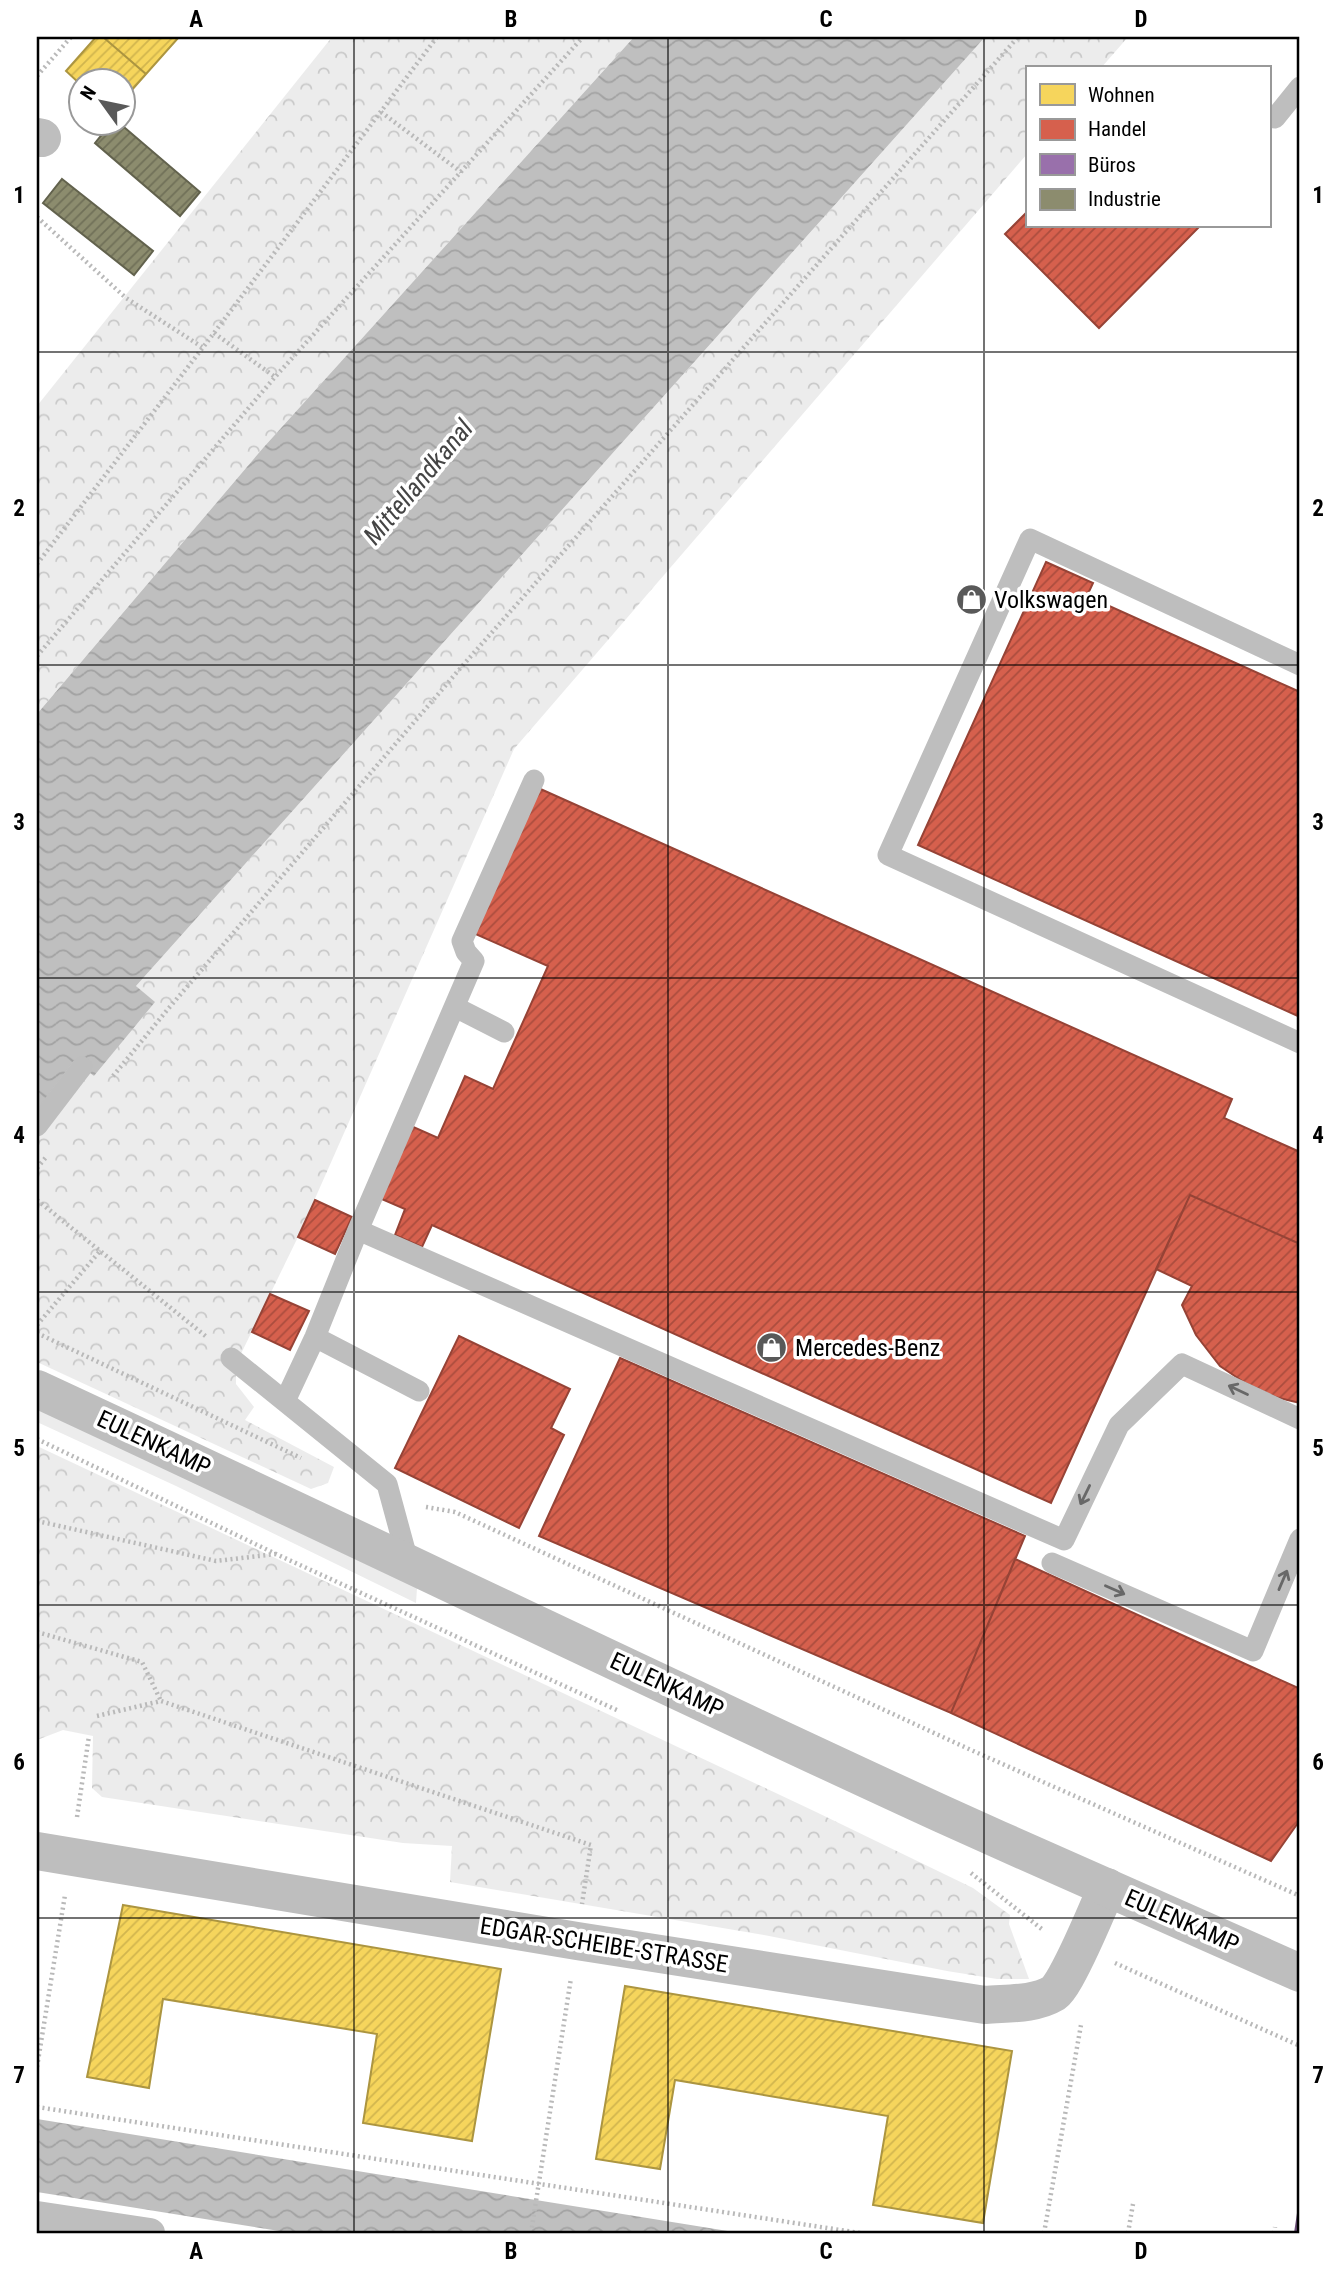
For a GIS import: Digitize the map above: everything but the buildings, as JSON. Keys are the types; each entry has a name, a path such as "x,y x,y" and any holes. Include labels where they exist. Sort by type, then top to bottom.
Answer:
{"street":[{"name":"EULENKAMP","path":"37,1389 944,1815 1300,1973"},
{"name":"EDGAR-SCHEIBE-STRASSE","path":"54,1854 577,1941 985,2005 1036,2001 1057,1992 1107,1887"},
{"path":"37,2216 150,2233"}],"lane":[{"path":"1275,118 1300,87"},
{"path":"1300,665 1030,539 888,855 1300,1043"},
{"path":"285,1401 315,1337 474,961 466,952 462,940 534,780"},
{"path":"455,1007 504,1032"},
{"path":"37,1126 82,1067"},
{"path":"358,1230 1064,1540 1119,1425 1182,1364 1300,1419"},
{"path":"315,1337 419,1391"},
{"path":"231,1358 387,1484 410,1565"},
{"path":"1052,1563 1253,1651 1300,1539"}],"path":[{"path":"37,76 71,37"},
{"path":"37,564 437,37"},
{"path":"37,656 275,377 583,37"},
{"path":"167,1009 464,664 1018,37"},
{"path":"381,111 461,172"},
{"path":"37,217 126,298 202,347"},
{"path":"214,333 275,377"},
{"path":"37,1200 231,1358"},
{"path":"37,1325 100,1251"},
{"path":"37,1333 306,1460"},
{"path":"37,1439 276,1554 629,1716"},
{"path":"393,1500 455,1512 971,1750 1300,1896"},
{"path":"37,1521 216,1561 276,1554"},
{"path":"37,1632 142,1662 161,1701"},
{"path":"97,1716 161,1701 591,1845 531,2233"},
{"path":"37,2067 54,1854 89,1736"},
{"path":"969,1872 1049,1935 1300,2046"},
{"path":"1044,2233 1081,2025"},
{"path":"37,2107 860,2233"},
{"path":"1128,2233 1133,2204"}],"green space":[{"path":"332,37 634,37 263,448 37,714 37,406"},
{"path":"985,37 1128,37 1103,66 1026,66 1026,155 514,749 298,1237 236,1364 236,1384 254,1407 245,1420 334,1467 328,1483 311,1489 37,1362 37,1110 75,1060 94,1076 154,1002 136,986"},
{"path":"37,1408 417,1588 416,1603 176,1486 37,1422"},
{"path":"37,1446 973,1888 1010,1915 1009,1924 1029,1979 997,1979 947,1971 764,1935 450,1882 452,1846 403,1843 102,1797 92,1788 93,1736 63,1730 37,1740"}],"water":[{"name":"Mittellandkanal","path":"634,37 985,37 136,986 155,1002 94,1076 74,1061 37,1110 37,714 263,448"},
{"path":"37,2119 740,2233 292,2233 37,2192"}],"place":[{"name":"Volkswagen","path":"971,600"},
{"name":"Mercedes-Benz","path":"772,1348"}]}
